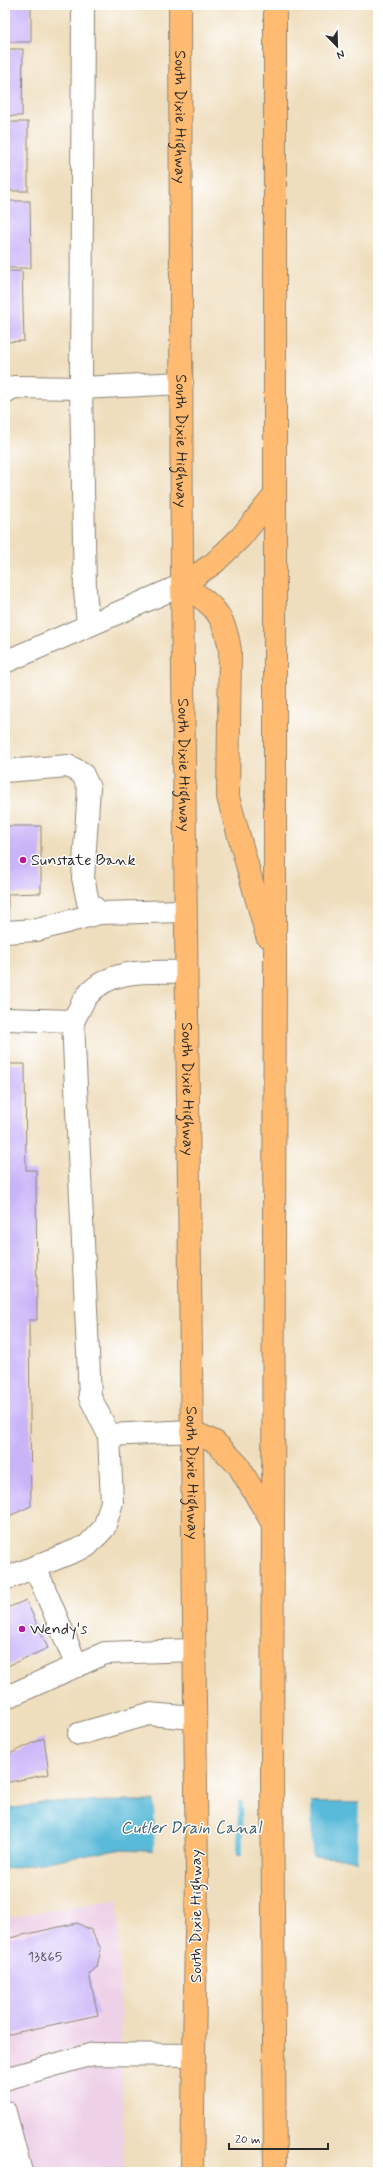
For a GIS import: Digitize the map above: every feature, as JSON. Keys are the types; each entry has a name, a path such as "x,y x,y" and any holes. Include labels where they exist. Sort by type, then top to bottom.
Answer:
{"highway":[{"name":"South Dixie Highway","path":"180,5 182,585 193,1650 197,1875 192,2172"},
{"path":"275,5 275,963 272,1777 276,2172"},
{"path":"274,496 241,537 214,563 182,585 208,601 220,614 227,631 230,651 228,797 275,963"},
{"path":"191,1431 215,1442 238,1465 274,1525"}],"street":[{"path":"83,5 82,388 85,590 88,625"},
{"path":"5,392 14,387 82,388 182,383"},
{"path":"5,662 182,585"},
{"path":"5,771 68,766 82,773 88,788 83,878 88,902 100,913"},
{"path":"5,932 37,930 100,913 185,911"},
{"path":"5,1579 87,1546 104,1528 112,1502 108,1435 90,1397 73,1021 87,996 103,983 134,972 186,972"},
{"path":"5,1019 73,1021"},
{"path":"108,1435 191,1431"},
{"path":"36,1567 78,1666"},
{"path":"5,1698 105,1653 193,1650"},
{"path":"79,1734 149,1714 194,1718"},
{"path":"5,2079 93,2054 194,2056"},
{"path":"5,2112 21,2172"}],"shaded area":[{"path":"118,1899 124,2172 5,2172 5,1918"}],"water":[{"name":"Cutler Drain Canal","path":"133,1801 378,1803 378,1865 342,1858 117,1850 5,1869 5,1810 47,1802"}],"pier":[{"path":"155,1799 238,1800 237,1856 154,1854"},
{"path":"242,1800 311,1801 312,1859 243,1856"},
{"path":"359,1801 378,1801 378,1867 357,1863"}],"building":[{"path":"5,5 31,5 31,42 5,42"},
{"path":"5,49 23,49 22,116 5,116"},
{"path":"5,122 28,122 28,191 5,191"},
{"path":"5,201 30,201 31,268 5,268"},
{"path":"5,271 22,271 24,341 5,342"},
{"name":"Sunstate Bank","path":"5,826 41,826 41,893 8,894 8,925 5,925"},
{"path":"5,1064 25,1064 26,1170 36,1170 37,1320 29,1320 31,1506 5,1518"},
{"name":"Wendy's","path":"26,1600 48,1648 5,1667 5,1609"},
{"path":"44,1738 49,1774 5,1783 5,1756"},
{"path":"77,1923 91,1930 101,1949 97,1967 89,1974 98,2015 5,2035 5,1939"}],"place":[{"name":"Sunstate Bank","path":"23,860"},
{"name":"Wendy's","path":"22,1629"}]}
